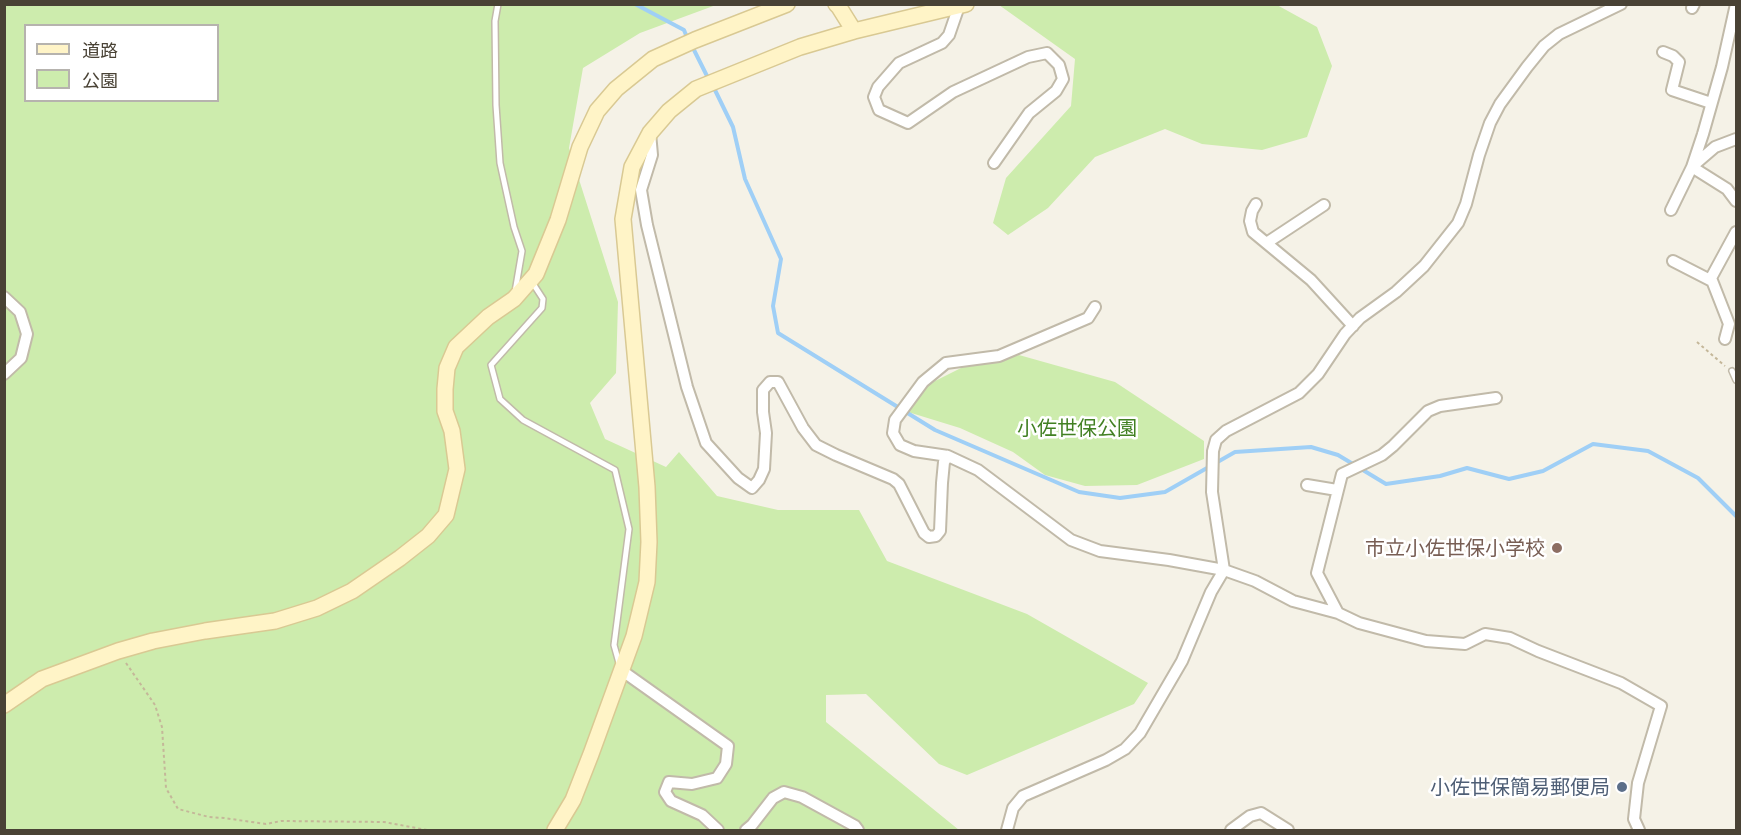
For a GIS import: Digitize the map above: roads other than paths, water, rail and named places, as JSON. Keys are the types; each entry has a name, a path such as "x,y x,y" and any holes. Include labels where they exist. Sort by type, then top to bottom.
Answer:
{"street":[{"path":"4,705 42,679 118,651 194,633 275,621 317,608 352,591 428,536 446,515 457,469 452,431 445,411 447,368 456,347 488,317 514,299 536,274 547,250 580,147 597,111 616,89 653,59 787,4"},
{"path":"836,4 854,31"},
{"path":"1007,831 1013,808 1023,796 1106,760 1125,749 1140,733 1182,661 1211,592 1224,570 1212,492 1213,455 1216,440 1226,431 1299,393 1318,374 1360,318 1396,292 1424,266 1458,223 1466,204 1490,123 1500,104 1527,66 1544,46 1559,34 1606,8 1621,4"},
{"path":"1671,210 1692,167 1712,103 1736,4"},
{"path":"555,831 573,800 634,636 647,582 649,542 646,487 623,219 633,167 650,133 669,111 703,87 719,79 800,47 854,31 962,5"},
{"path":"962,5 949,35 942,43 899,63 878,87 874,98 879,110 908,123 953,92 1028,57 1047,53 1059,65 1063,79 1056,91 1029,113 994,163"},
{"path":"1663,52 1673,56 1679,62 1672,90 1712,103"},
{"path":"650,133 652,155 641,190 647,225 687,387 706,443 723,463 752,488 759,480 764,469 766,433 763,390 770,382 778,382 803,428 816,444 836,455 894,479 900,484 924,533 929,537 936,536 940,531 944,462 948,456"},
{"path":"1692,167 1715,147 1737,139"},
{"path":"1692,167 1727,189 1737,201"},
{"path":"1256,204 1250,221 1253,232 1268,242 1311,280 1353,326"},
{"path":"1268,242 1324,205"},
{"path":"1725,339 1729,324 1712,278 1737,232"},
{"path":"1673,261 1712,281"},
{"path":"4,297 20,312 27,334 21,358 4,374"},
{"path":"1095,307 1088,318 999,356 946,363 923,382 897,417 893,433 900,445 914,451 948,456 978,470 1071,540 1100,551 1224,570 1255,581 1293,602 1338,613 1359,623 1426,640 1466,644 1485,634 1510,638 1621,683 1660,706 1638,783 1634,819 1640,831"},
{"path":"1338,613 1317,573 1342,474 1382,455 1428,411 1440,406 1496,399"},
{"path":"1307,485 1337,490"},
{"path":"621,670 728,746 726,764 717,778 692,784 669,782 666,792 671,801 702,815 718,831"},
{"path":"746,831 773,798 784,792 802,797 855,826 858,831"},
{"path":"1231,831 1250,816 1261,813 1288,831"}],"lane":[{"path":"498,4 495,21 496,105 500,163 514,227 522,251 514,299"},
{"path":"531,280 543,299 542,308 491,365 500,399 524,420 615,470 629,529 614,645 621,670"},
{"path":"1732,371 1737,380"}],"waterway":[{"path":"635,4 684,30 688,40"},
{"path":"692,46 709,80"},
{"path":"713,86 733,127 745,179 781,259 773,306 778,333 935,430 1079,492 1120,498 1165,492 1235,452 1311,447 1338,455 1386,484 1440,476 1467,468 1509,479 1543,471 1593,444 1648,451 1698,478 1736,516"}],"place":[{"name":"市立小佐世保小学校","path":"1557,548"},
{"name":"小佐世保簡易郵便局","path":"1622,787"}],"park label":[{"name":"小佐世保公園","path":"1077,428"}]}
